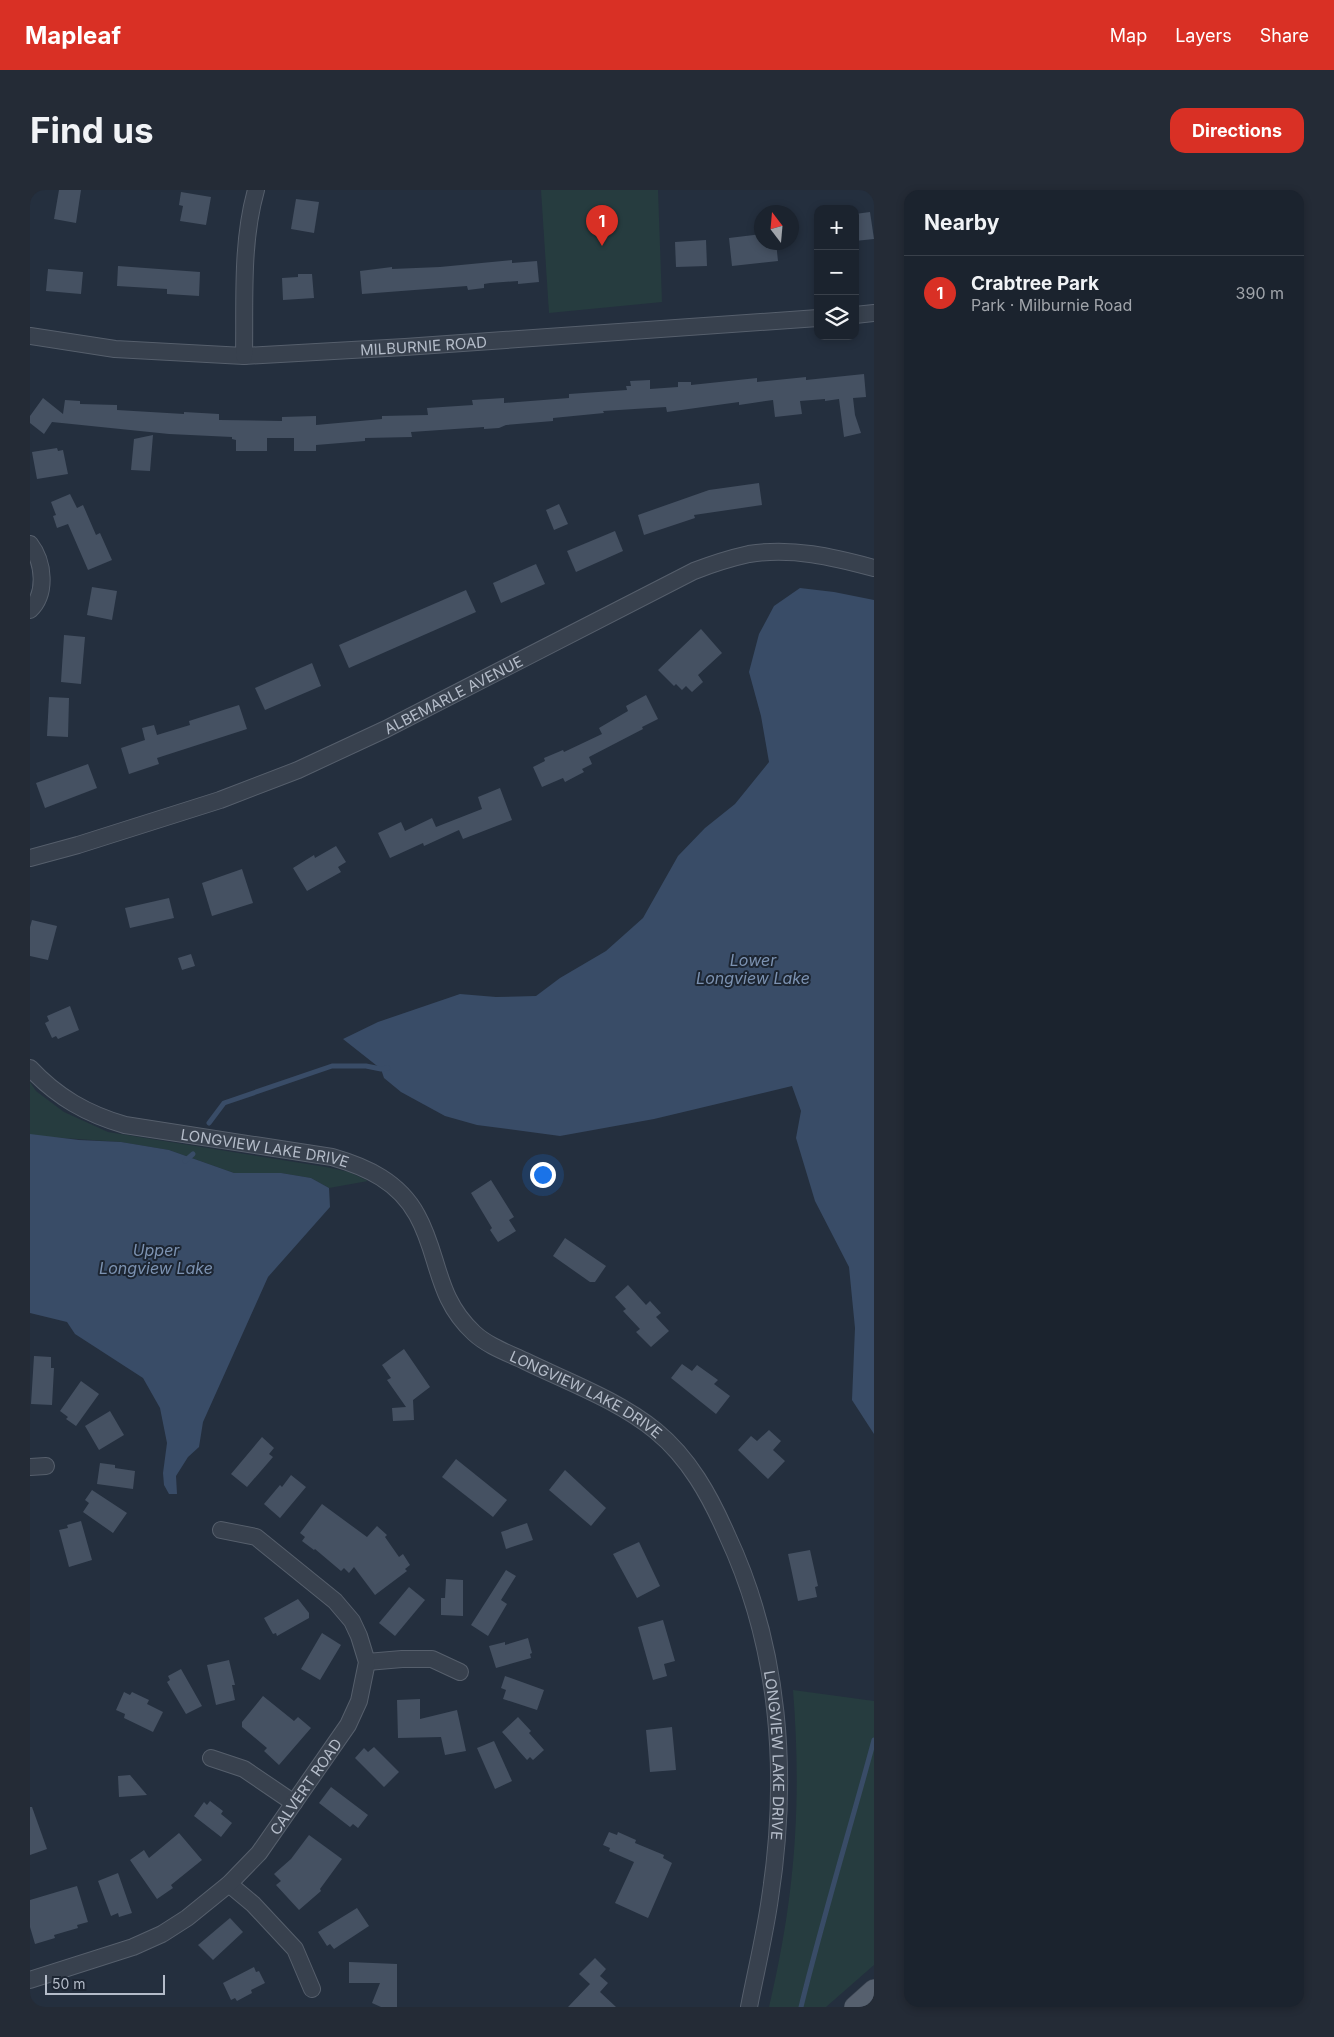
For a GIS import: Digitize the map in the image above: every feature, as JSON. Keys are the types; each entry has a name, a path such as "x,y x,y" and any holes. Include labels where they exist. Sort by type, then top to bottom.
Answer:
{"main road":[{"path":"855,2007 874,1990"}],"street":[{"path":"244,356 245,272 250,211 256,190"},
{"path":"859,315 874,313"},
{"name":"MILBURNIE ROAD","path":"30,336 115,349 244,356 814,318"},
{"path":"30,544 34,550 43,579 35,606 30,610"},
{"name":"ALBEMARLE AVENUE","path":"30,858 78,845 220,800 298,770 386,729 702,568 750,554 780,552 825,555 874,568"},
{"name":"LONGVIEW LAKE DRIVE","path":"30,1068 54,1092 70,1102 109,1120 125,1125 332,1157 354,1163 378,1175 400,1192 417,1215 444,1292 455,1311 474,1334 497,1348 636,1416 670,1444 687,1463 718,1514 743,1569 770,1663 774,1690 780,1794 775,1860 765,1926 748,2007"},
{"name":"CALVERT ROAD","path":"30,1980 133,1947 162,1934 187,1918 229,1884 259,1853 348,1725 359,1701 367,1662 352,1621 335,1601 256,1537 222,1530"},
{"path":"367,1662 432,1659 460,1672"},
{"path":"211,1758 244,1769 294,1803"},
{"path":"229,1884 253,1904 295,1949 312,1988"}],"green space":[{"path":"541,190 658,190 662,302 549,313"},
{"path":"30,1082 36,1091 64,1112 108,1132 326,1167 349,1172 368,1181 329,1188 311,1178 281,1173 234,1173 169,1150 121,1142 33,1136 30,1134"},
{"path":"793,1690 874,1701 874,1965 826,2007 769,2007 785,1927 794,1850 797,1772"}],"water":[{"name":"Lower Longview Lake","path":"800,588 874,600 874,1434 852,1400 855,1328 849,1267 815,1201 796,1138 801,1111 792,1086 654,1119 560,1136 477,1125 445,1116 401,1092 384,1078 381,1069 343,1039 378,1022 460,994 496,997 536,996 560,978 606,951 643,918 678,856 705,828 735,804 769,762 761,716 749,672 759,634 774,606"},
{"name":"Upper Longview Lake","path":"30,1134 79,1140 121,1142 169,1150 234,1173 281,1173 311,1178 329,1188 330,1207 268,1277 203,1422 199,1447 188,1457 176,1476 177,1494 169,1494 164,1485 163,1473 167,1443 160,1408 143,1378 75,1334 67,1322 30,1313"}],"building":[{"path":"59,190 81,190 76,223 54,219"},
{"path":"181,192 211,197 206,225 180,221 183,206 179,205"},
{"path":"296,199 319,202 314,233 291,229"},
{"path":"870,212 874,239 859,241 859,213"},
{"path":"754,235 754,250 777,250 778,261 732,266 729,238"},
{"path":"706,240 707,266 676,267 675,242"},
{"path":"512,260 512,263 537,261 539,282 518,284 518,281 490,283 484,284 484,288 468,290 467,286 362,294 360,271 392,267 392,269 440,267"},
{"path":"118,266 200,272 199,296 167,294 167,289 117,286"},
{"path":"48,269 83,272 81,294 46,291"},
{"path":"298,274 312,274 314,298 283,300 282,278 298,277"},
{"path":"864,374 866,397 853,398 855,415 861,433 844,437 839,399 800,401 802,414 775,417 773,400 739,405 739,402 667,412 666,407 603,411 604,413 553,418 553,421 506,425 499,428 484,429 484,427 411,432 412,437 365,438 365,441 316,445 316,451 294,451 294,438 267,438 267,451 236,451 236,440 232,439 232,437 169,434 52,422 44,434 30,423 30,416 43,398 63,414 65,400 80,401 80,404 117,405 117,410 219,414 219,420 282,421 282,417 316,416 316,425 382,419 382,416 428,415 427,408 473,405 472,400 504,398 504,403 569,398 569,394 627,390 626,386 631,386 630,381 650,380 650,389 678,387 678,382 691,382 691,385 757,378 757,382 806,377 806,380"},
{"path":"153,435 150,471 131,470 134,439"},
{"path":"57,448 58,451 63,450 68,474 37,479 32,452"},
{"path":"759,483 762,505 694,515 695,518 644,535 638,515 709,490"},
{"path":"70,494 77,508 83,505 96,535 100,533 112,560 88,570 68,524 57,528 53,516 56,515 51,502"},
{"path":"559,504 568,524 554,530 546,510"},
{"path":"615,531 623,551 576,572 567,551"},
{"path":"536,564 545,584 501,603 493,583"},
{"path":"92,587 117,591 112,620 87,615"},
{"path":"466,590 476,612 349,668 339,645"},
{"path":"701,629 722,653 698,675 703,682 692,692 686,686 682,690 676,684 674,686 658,670"},
{"path":"64,635 85,637 81,684 61,682"},
{"path":"312,663 321,686 265,710 255,688"},
{"path":"646,695 658,719 642,727 643,729 589,757 592,764 582,769 584,772 565,782 563,778 542,787 533,767 545,761 544,758 563,750 564,752 602,734 599,728 628,711 626,706"},
{"path":"49,697 69,698 68,737 47,736"},
{"path":"239,705 247,729 157,758 159,764 129,774 121,748 145,740 142,728 154,725 157,735 190,725 189,721"},
{"path":"88,764 97,788 45,808 36,783"},
{"path":"500,788 512,820 463,839 459,830 424,846 423,843 390,858 378,833 401,822 405,831 432,818 436,827 482,809 478,797"},
{"path":"336,846 346,862 338,867 341,872 307,891 293,868 314,855 315,858"},
{"path":"242,869 253,903 212,916 202,883"},
{"path":"169,898 174,918 130,928 125,908"},
{"path":"32,920 57,926 48,960 30,956 30,927"},
{"path":"191,954 195,966 182,970 178,958"},
{"path":"70,1006 79,1030 58,1039 56,1036 52,1038 45,1023 49,1021 47,1016"},
{"path":"491,1180 514,1217 509,1220 516,1231 498,1242 490,1230 492,1228 471,1193"},
{"path":"565,1238 606,1266 595,1282 590,1282 553,1256"},
{"path":"628,1285 646,1305 650,1301 661,1313 656,1317 669,1331 651,1347 636,1332 640,1329 623,1311 626,1309 615,1297"},
{"path":"404,1349 430,1387 413,1400 414,1420 393,1421 392,1408 406,1407 387,1380 391,1378 382,1365"},
{"path":"34,1356 51,1357 51,1368 54,1368 52,1405 31,1404"},
{"path":"682,1364 692,1371 697,1365 718,1380 714,1384 730,1396 716,1414 671,1378"},
{"path":"81,1381 99,1394 76,1426 66,1419 68,1417 60,1411"},
{"path":"110,1411 124,1435 99,1450 85,1426"},
{"path":"769,1430 781,1441 773,1450 785,1461 768,1479 738,1450 751,1436 757,1441"},
{"path":"262,1437 274,1448 269,1454 273,1457 247,1487 231,1474"},
{"path":"456,1459 507,1500 493,1517 442,1477"},
{"path":"100,1463 115,1465 115,1468 135,1471 133,1489 97,1484"},
{"path":"565,1470 606,1508 591,1526 549,1490"},
{"path":"291,1475 306,1487 280,1518 264,1504 280,1485 282,1487"},
{"path":"92,1490 127,1513 113,1533 83,1512 89,1503 85,1500"},
{"path":"322,1504 367,1537 377,1526 387,1535 385,1537 399,1557 403,1554 410,1565 405,1569 407,1571 375,1595 354,1567 349,1573 344,1568 341,1571 315,1549 302,1541 305,1537 300,1533"},
{"path":"81,1521 92,1560 69,1567 59,1530 68,1528 67,1525"},
{"path":"527,1523 533,1540 506,1549 501,1532"},
{"path":"639,1542 660,1586 637,1598 613,1554"},
{"path":"810,1550 818,1586 815,1587 817,1597 798,1601 788,1554"},
{"path":"506,1570 516,1576 501,1600 507,1604 488,1636 471,1625"},
{"path":"446,1579 463,1580 463,1616 441,1615 441,1598 445,1598"},
{"path":"409,1587 425,1600 395,1636 379,1623"},
{"path":"298,1599 309,1613 309,1618 277,1636 276,1633 273,1634 264,1618"},
{"path":"663,1620 675,1661 664,1664 667,1676 653,1680 638,1627"},
{"path":"322,1633 341,1645 320,1680 301,1669"},
{"path":"528,1638 532,1653 530,1654 531,1658 496,1668 489,1646 505,1642 505,1645"},
{"path":"229,1660 235,1685 232,1685 235,1700 216,1705 207,1665"},
{"path":"181,1669 202,1706 186,1714 167,1682 170,1680 168,1676"},
{"path":"505,1676 544,1690 537,1710 503,1699 506,1690 501,1688"},
{"path":"124,1692 130,1695 132,1692 149,1700 147,1704 163,1712 153,1732 124,1718 125,1714 116,1710"},
{"path":"263,1696 294,1721 298,1717 311,1728 279,1765 264,1751 267,1748 242,1727 242,1722"},
{"path":"420,1699 420,1719 457,1710 466,1751 445,1755 441,1737 398,1738 397,1700"},
{"path":"518,1717 531,1731 529,1733 544,1750 533,1760 530,1757 527,1760 502,1732"},
{"path":"672,1727 676,1770 650,1772 646,1730"},
{"path":"494,1741 512,1781 495,1789 477,1748"},
{"path":"374,1747 399,1772 384,1787 355,1758 364,1748 368,1752"},
{"path":"130,1775 147,1795 119,1797 118,1776"},
{"path":"331,1787 368,1815 358,1828 353,1824 350,1827 319,1803"},
{"path":"210,1801 223,1811 221,1814 232,1823 221,1837 194,1816 204,1802 207,1805"},
{"path":"30,1807 32,1807 47,1849 30,1855"},
{"path":"609,1832 617,1835 618,1832 636,1840 635,1843 664,1855 663,1858 672,1863 648,1918 615,1903 634,1862 609,1851 610,1848 603,1845"},
{"path":"179,1833 202,1860 171,1885 173,1888 157,1899 130,1860 144,1850 149,1858"},
{"path":"309,1835 342,1859 320,1889 321,1891 299,1910 276,1885 281,1881 274,1874 291,1859"},
{"path":"118,1873 132,1913 119,1917 118,1913 111,1916 98,1881"},
{"path":"77,1886 88,1922 77,1925 78,1928 54,1935 55,1938 35,1944 30,1927 30,1900"},
{"path":"357,1908 369,1926 334,1949 330,1944 327,1946 318,1932"},
{"path":"230,1918 243,1932 213,1960 198,1945"},
{"path":"595,1958 606,1969 600,1976 608,1983 600,1992 616,2007 568,2007 590,1984 579,1974"},
{"path":"349,1962 397,1964 397,2007 381,2007 372,2003 380,1983 349,1983"},
{"path":"254,1967 256,1972 259,1971 265,1983 251,1990 252,1993 237,2001 235,1998 231,2000 223,1983"}],"waterway":[{"path":"209,1123 224,1103 332,1066 388,1068"},
{"path":"185,1161 193,1154"},
{"path":"801,2007 827,1906 874,1740"}],"place":[{"name":"Crabtree Park","path":"602,246"}]}
